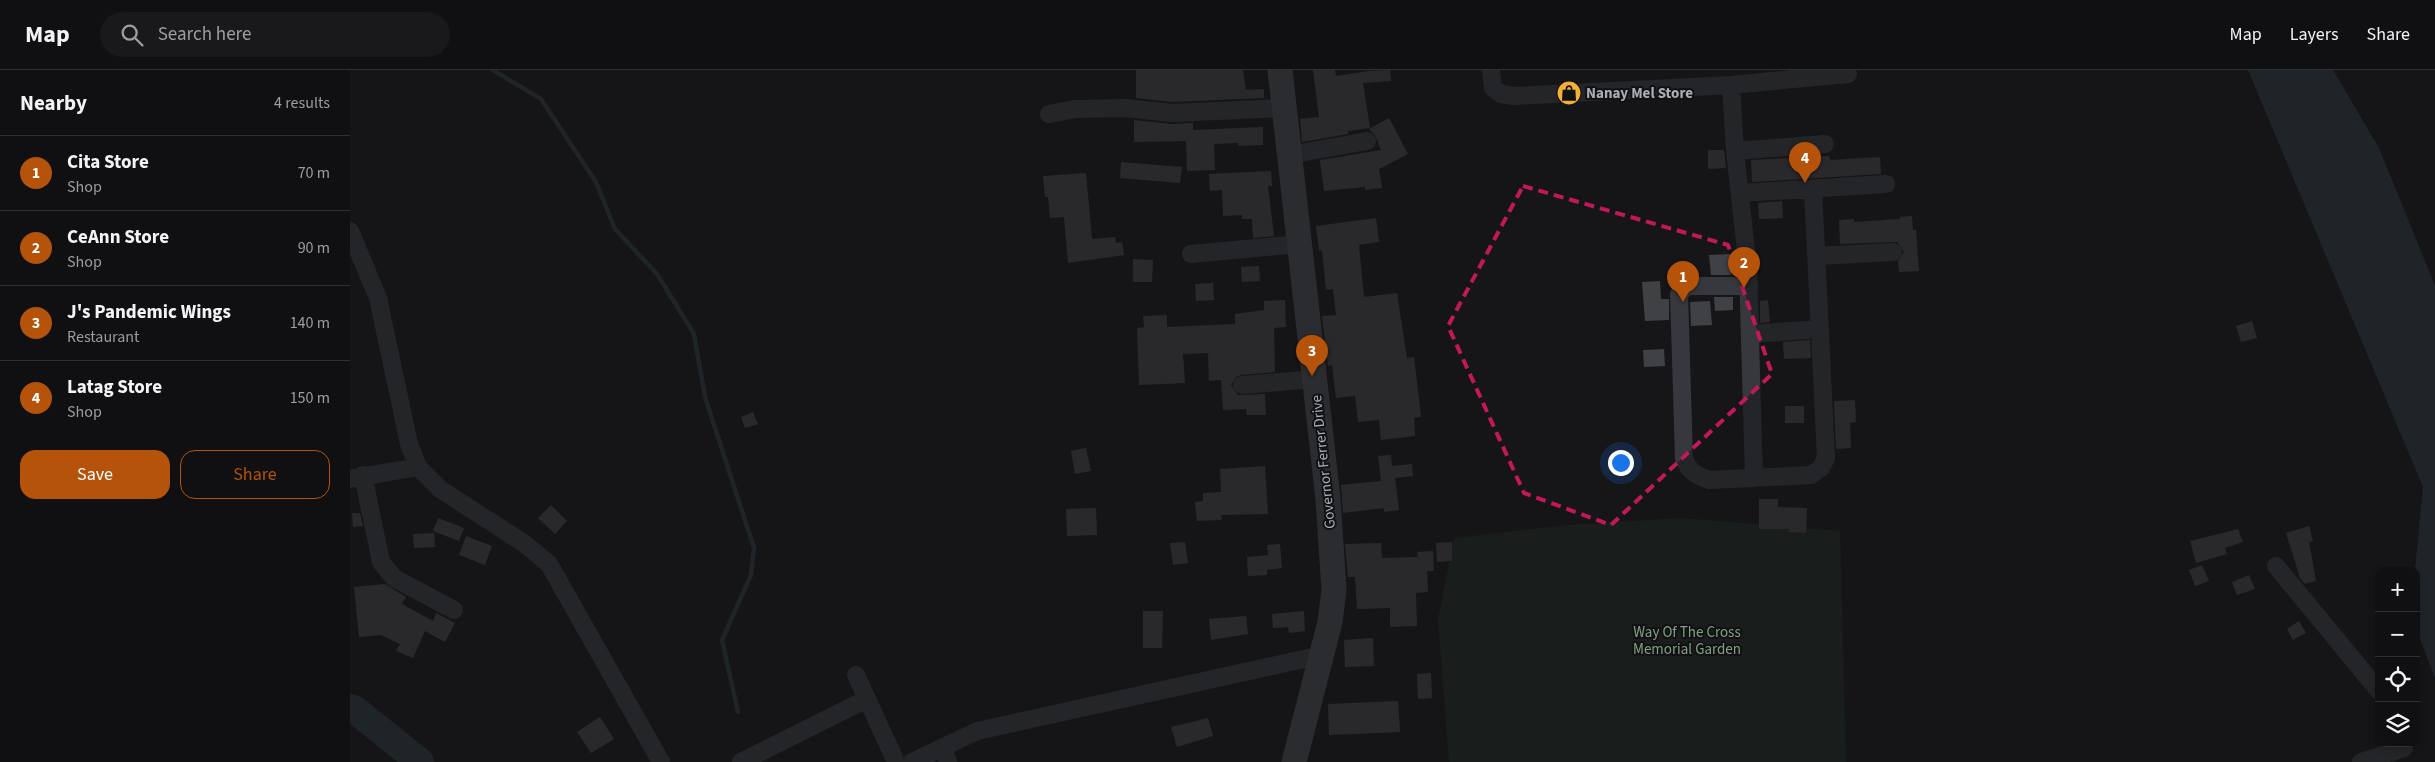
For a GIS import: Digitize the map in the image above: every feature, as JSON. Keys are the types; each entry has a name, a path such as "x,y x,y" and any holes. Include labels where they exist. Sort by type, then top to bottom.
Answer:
{"main road":[{"name":"Governor Ferrer Drive","path":"1280,70 1328,500 1334,590 1330,622 1294,762"}],"street":[{"path":"1491,70 1493,88 1501,94 1514,96 1731,85 1848,74 1847,70"},
{"path":"1731,85 1735,151 1749,286 1754,478"},
{"path":"1049,114 1082,109 1126,108 1172,113 1284,108"},
{"path":"1289,155 1368,140"},
{"path":"1735,151 1825,144"},
{"path":"1740,193 1886,184"},
{"path":"1749,286 1686,287 1680,291 1684,458 1688,468 1695,475 1709,480 1811,475 1821,468 1826,458 1813,189"},
{"path":"350,231 378,298 409,444 418,467 440,489 525,544 549,564 661,762"},
{"path":"1191,254 1300,244"},
{"path":"1816,256 1893,252"},
{"path":"1750,334 1820,330"},
{"path":"1242,385 1315,379"},
{"path":"418,467 357,477 381,562 394,578 454,610"},
{"path":"2276,566 2375,686"},
{"path":"912,762 946,755 977,731 1322,655"},
{"path":"856,675 896,762"},
{"path":"741,762 867,699"},
{"path":"2361,762 2405,751"}],"highlighted area":[{"path":"1523,186 1728,245 1772,374 1611,525 1524,493 1448,326"}],"green space":[{"name":"Way Of The Cross Memorial Garden","path":"1681,518 1840,531 1846,762 1449,762 1438,620 1454,538 1569,525"}],"shaded area":[{"path":"2248,70 2333,70 2379,148 2435,286 2435,678 2420,639 2420,567 2415,567 2423,487"}],"building":[{"path":"1136,70 1243,70 1246,90 1264,89 1264,98 1172,102 1136,98"},
{"path":"1313,70 1335,70 1336,76 1390,70 1391,81 1363,83 1370,128 1302,142 1300,119 1319,117"},
{"path":"1389,118 1408,154 1379,169 1382,188 1365,190 1365,187 1324,191 1320,160 1381,150 1375,135 1369,129"},
{"path":"1134,120 1171,124 1193,123 1193,130 1263,127 1263,145 1238,146 1238,143 1214,144 1215,170 1187,171 1186,141 1134,142"},
{"path":"1708,150 1724,150 1726,168 1708,169"},
{"path":"1829,156 1830,160 1880,157 1881,174 1752,182 1751,160"},
{"path":"1121,162 1182,167 1180,183 1120,178"},
{"path":"1271,171 1272,186 1268,186 1274,236 1253,238 1252,219 1242,219 1242,215 1223,216 1222,190 1210,191 1209,174"},
{"path":"1086,173 1092,239 1115,237 1116,243 1122,242 1124,255 1068,263 1064,217 1050,218 1043,176"},
{"path":"1782,201 1783,218 1759,219 1758,203"},
{"path":"1912,216 1913,230 1916,230 1919,271 1899,272 1898,261 1904,252 1897,242 1840,244 1839,220 1854,219 1854,222 1900,219 1900,217"},
{"path":"1376,218 1379,242 1359,245 1364,297 1397,293 1407,358 1414,357 1421,417 1414,418 1415,436 1381,440 1379,420 1358,422 1355,396 1336,398 1332,365 1328,366 1322,316 1336,315 1333,289 1326,290 1322,250 1319,251 1316,226"},
{"path":"1730,254 1731,275 1711,275 1709,255"},
{"path":"1133,259 1153,260 1152,282 1133,282"},
{"path":"1259,266 1260,281 1242,282 1241,267"},
{"path":"1660,281 1661,299 1669,299 1669,320 1645,321 1642,282"},
{"path":"1213,283 1214,300 1196,301 1195,284"},
{"path":"1714,297 1733,297 1733,310 1715,311"},
{"path":"1285,300 1286,327 1274,328 1275,372 1241,375 1236,377 1231,385 1238,395 1265,394 1266,415 1247,415 1246,409 1223,410 1221,380 1209,381 1208,353 1183,354 1185,383 1139,385 1137,328 1144,327 1143,316 1167,315 1167,327 1235,324 1235,314 1264,310 1264,301"},
{"path":"1768,300 1770,322 1760,323 1760,301"},
{"path":"1710,301 1712,325 1691,326 1690,302"},
{"path":"2252,321 2257,338 2241,342 2236,326"},
{"path":"1810,340 1811,358 1784,359 1783,342"},
{"path":"1664,349 1665,366 1644,367 1643,350"},
{"path":"1855,400 1856,422 1850,423 1851,448 1836,449 1834,401"},
{"path":"1785,406 1804,406 1804,423 1785,423"},
{"path":"753,412 758,424 745,428 741,417"},
{"path":"1086,448 1091,471 1075,474 1071,451"},
{"path":"1391,455 1392,466 1412,464 1413,476 1395,478 1399,510 1384,512 1384,508 1343,513 1341,485 1381,481 1378,456"},
{"path":"1265,466 1268,514 1221,515 1222,520 1197,521 1195,502 1203,501 1203,493 1221,492 1220,469"},
{"path":"1759,499 1778,499 1778,507 1807,508 1806,533 1789,532 1789,529 1759,529"},
{"path":"551,505 567,521 555,534 538,518"},
{"path":"1096,508 1097,535 1067,536 1066,509"},
{"path":"352,513 360,513 363,526 353,527"},
{"path":"438,518 464,528 459,541 433,531"},
{"path":"2309,526 2313,541 2309,542 2316,581 2305,584 2300,578 2286,533"},
{"path":"2238,529 2243,542 2225,548 2227,554 2196,563 2190,541"},
{"path":"434,533 435,547 414,548 413,534"},
{"path":"466,536 492,546 485,565 459,555"},
{"path":"1185,542 1188,563 1173,565 1170,543"},
{"path":"1452,542 1452,561 1437,562 1436,543"},
{"path":"1381,543 1382,558 1418,557 1417,552 1433,551 1434,571 1427,571 1428,592 1416,593 1417,626 1390,627 1390,608 1357,609 1355,577 1348,577 1345,544"},
{"path":"1280,544 1282,568 1267,570 1267,575 1248,576 1247,557 1268,555 1267,545"},
{"path":"2202,565 2209,581 2195,586 2189,570"},
{"path":"2249,575 2255,589 2237,595 2232,582"},
{"path":"385,584 406,597 402,604 433,621 436,613 455,623 445,642 425,631 413,658 396,651 400,644 381,635 359,637 354,587"},
{"path":"1143,611 1163,611 1162,648 1143,648"},
{"path":"1304,611 1305,631 1289,633 1288,627 1273,628 1272,614"},
{"path":"1246,616 1248,634 1211,640 1209,619"},
{"path":"2299,621 2306,633 2293,640 2287,629"},
{"path":"1373,638 1374,666 1345,667 1344,640"},
{"path":"1431,673 1432,698 1418,699 1417,674"},
{"path":"1398,701 1400,732 1329,735 1328,704"},
{"path":"600,717 614,739 591,753 577,732"},
{"path":"1208,718 1213,736 1177,747 1171,727"}],"waterway":[{"path":"493,70 541,99 596,182 615,229 657,274 694,334 705,397 754,548 751,575 722,640 738,712"},
{"path":"350,708 354,709 420,762"}],"place":[{"name":"Nanay Mel Store","path":"1569,93"},
{"name":"Latag Store","path":"1805,183"},
{"name":"CeAnn Store","path":"1744,288"},
{"name":"Cita Store","path":"1683,302"},
{"name":"J's Pandemic Wings","path":"1312,376"}]}
